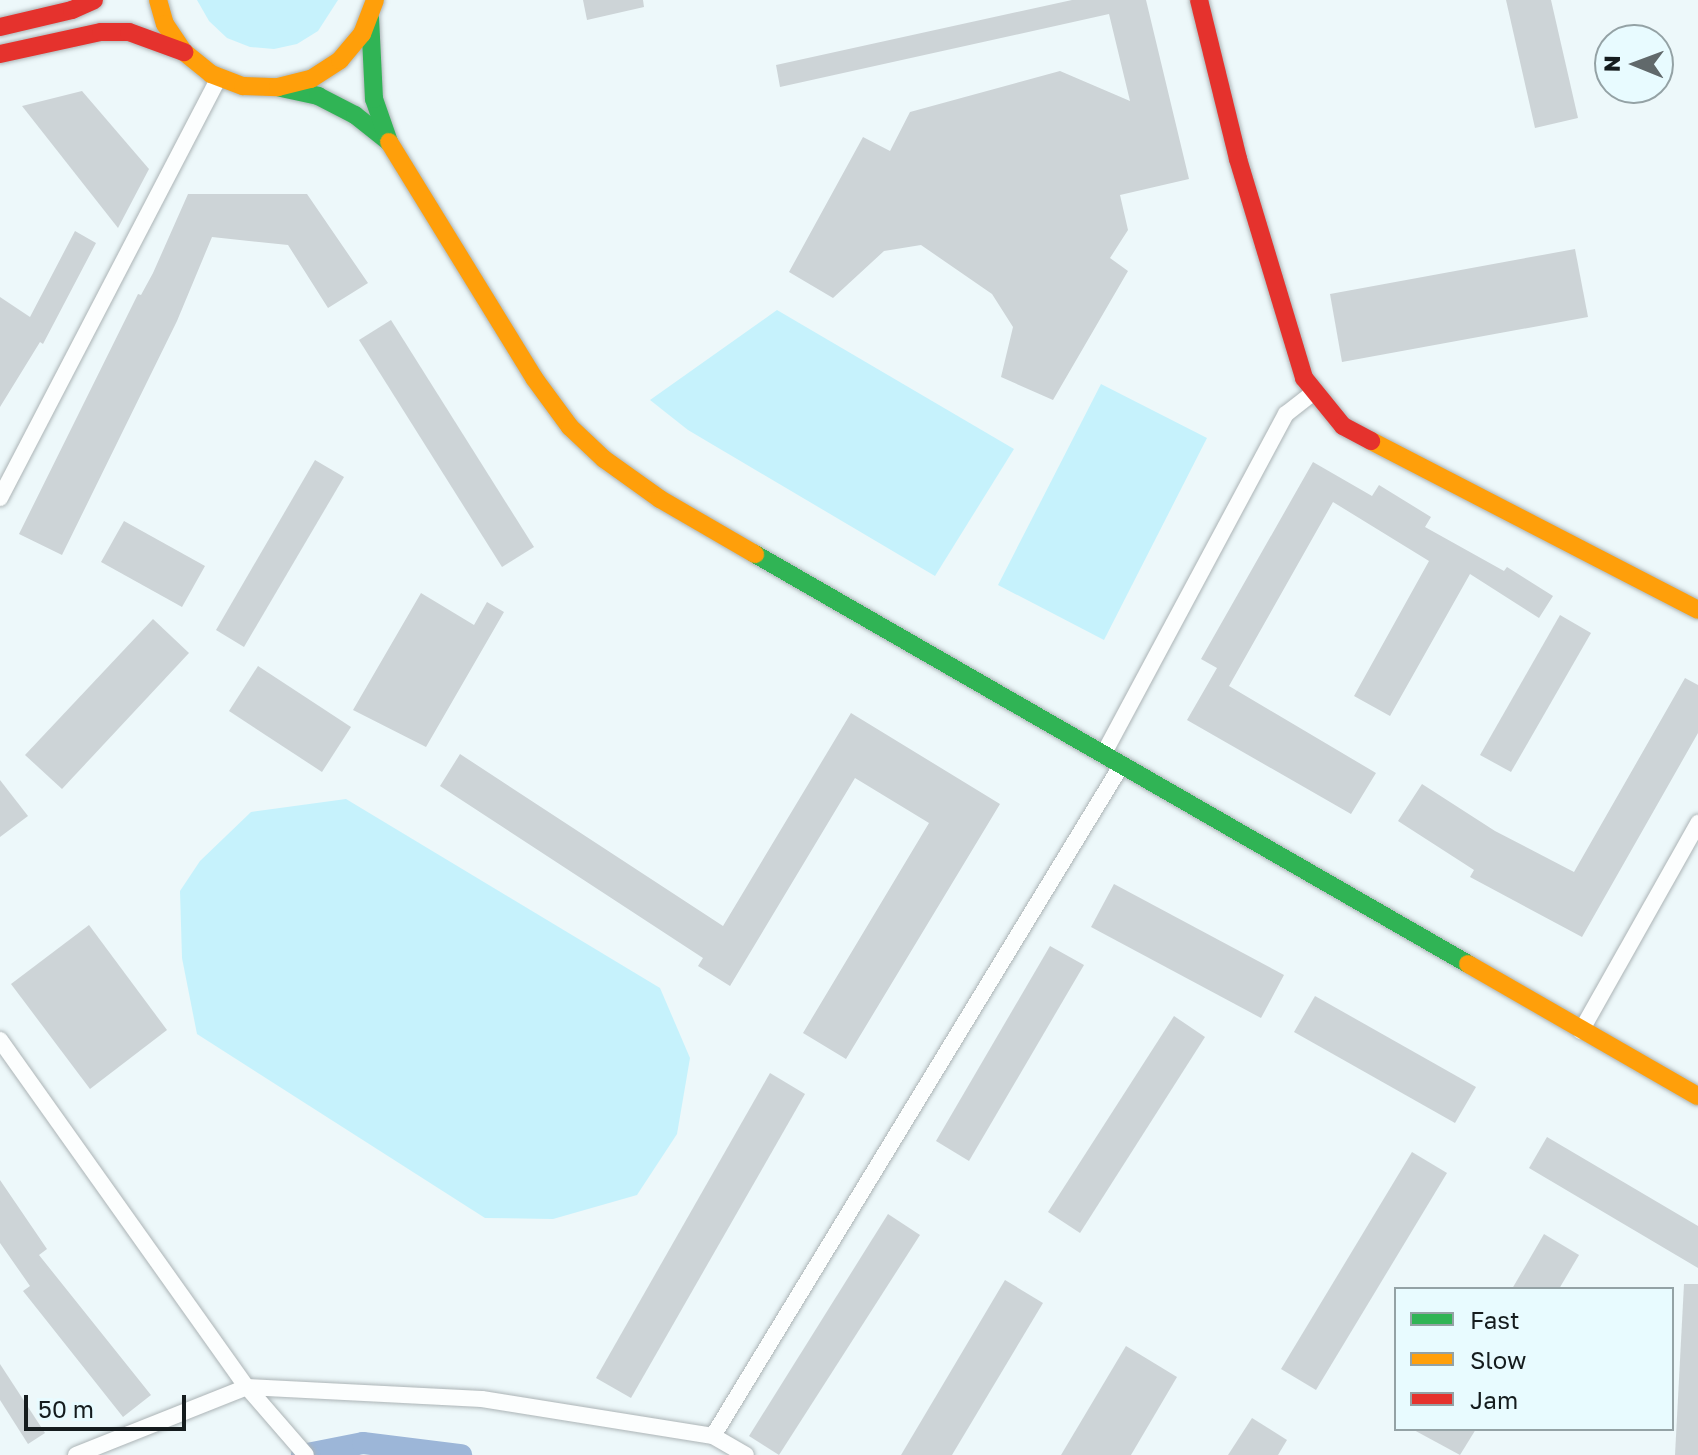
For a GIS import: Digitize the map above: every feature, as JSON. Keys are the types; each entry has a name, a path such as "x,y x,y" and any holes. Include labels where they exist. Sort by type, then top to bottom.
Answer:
{"main road":[{"path":"0,27 72,10 94,0"},
{"path":"158,0 165,24 184,52"},
{"path":"1199,0 1242,174 1304,378 1343,426 1698,610"},
{"path":"278,87 311,79 340,60 362,34 374,4"},
{"path":"374,4 374,99 389,142 534,378 570,427 604,459 660,499 1698,1096"},
{"path":"0,54 101,32 129,32 184,52 219,77 243,86 278,87 318,96 355,115 389,142"}],"street":[{"path":"0,498 219,77"},
{"path":"1103,755 1286,414 1315,391"},
{"path":"713,1436 1121,766"},
{"path":"1581,1031 1698,823"},
{"path":"0,1040 247,1387 306,1455"},
{"path":"76,1455 247,1387 482,1399 713,1436 746,1455"}],"shaded area":[{"path":"197,0 338,0 318,31 297,44 274,49 250,47 227,38 209,21"},
{"path":"777,310 1014,449 935,576 688,430 650,400"},
{"path":"1101,384 1207,438 1104,640 998,585"},
{"path":"346,799 660,988 690,1058 677,1134 637,1195 553,1219 485,1218 197,1034 182,958 180,891 200,861 251,812"}],"building":[{"path":"583,0 643,0 644,7 587,20"},
{"path":"1072,0 1146,0 1189,179 1120,195 1128,230 1110,258 1128,271 1053,400 1001,377 1013,327 992,294 921,245 884,251 833,298 789,272 863,137 890,151 910,112 1060,71 1130,101 1109,14 780,87 776,65"},
{"path":"1506,0 1551,0 1578,118 1535,128"},
{"path":"82,91 149,169 118,228 22,106"},
{"path":"188,194 307,194 368,283 328,308 288,245 212,237 177,321 62,555 19,534 138,294 141,295 153,273"},
{"path":"75,231 96,243 43,344 40,342 0,407 0,297 30,317"},
{"path":"1575,249 1588,317 1342,362 1330,294"},
{"path":"391,320 534,547 502,567 359,340"},
{"path":"315,460 344,477 244,647 216,630"},
{"path":"1313,462 1372,496 1379,485 1431,517 1425,527 1504,571 1507,567 1553,596 1539,618 1470,574 1390,716 1354,696 1429,561 1333,502 1229,686 1376,773 1351,814 1187,720 1217,668 1201,659"},
{"path":"124,521 205,566 182,607 101,562"},
{"path":"421,593 474,625 487,602 504,612 426,747 353,710"},
{"path":"1560,615 1591,633 1511,772 1480,755"},
{"path":"153,619 189,653 62,789 25,755"},
{"path":"258,666 351,727 322,772 229,711"},
{"path":"1685,678 1698,685 1698,733 1582,937 1470,877 1474,870 1398,821 1422,784 1495,831 1574,872"},
{"path":"851,713 1000,804 846,1059 803,1033 929,823 855,778 730,986 698,966 703,958 440,786 460,754 723,926"},
{"path":"0,780 28,816 0,837"},
{"path":"1114,884 1284,975 1261,1018 1091,927"},
{"path":"89,925 167,1030 90,1089 11,984"},
{"path":"1050,946 1084,965 969,1161 936,1141"},
{"path":"1315,996 1476,1087 1455,1123 1294,1032"},
{"path":"1174,1016 1205,1037 1080,1233 1048,1212"},
{"path":"770,1073 805,1094 631,1398 596,1378"},
{"path":"1547,1137 1698,1226 1698,1268 1529,1168"},
{"path":"1412,1152 1447,1173 1316,1390 1281,1369"},
{"path":"0,1180 47,1249 39,1255 151,1395 123,1417 23,1291 30,1286 0,1243"},
{"path":"888,1214 920,1235 779,1455 749,1436"},
{"path":"1544,1234 1579,1255 1560,1287 1513,1287"},
{"path":"1005,1280 1043,1303 952,1455 901,1455"},
{"path":"1684,1284 1698,1284 1698,1455 1675,1455"},
{"path":"1126,1346 1177,1377 1131,1455 1061,1455"},
{"path":"0,1364 45,1433 28,1444 0,1400"},
{"path":"1252,1418 1287,1440 1278,1455 1228,1455"},
{"path":"1416,1431 1475,1431 1460,1455"}],"waterway":[{"path":"302,1455 363,1443 461,1455"}],"traffic: fast":[{"path":"281,88 318,96 355,115 389,142 374,99 370,18"},
{"path":"755,554 1468,964"}],"traffic: slow":[{"path":"158,0 165,24 184,52 211,74 243,86 278,87 311,79 340,60 362,34 375,0"},
{"path":"389,142 534,378 570,427 604,459 660,499 755,554"},
{"path":"1371,441 1698,610"},
{"path":"1468,964 1698,1096"}],"traffic: jam":[{"path":"0,27 72,10 94,0"},
{"path":"1199,0 1238,159 1304,378 1343,426 1371,441"},
{"path":"0,54 101,32 129,32 184,52"}]}
